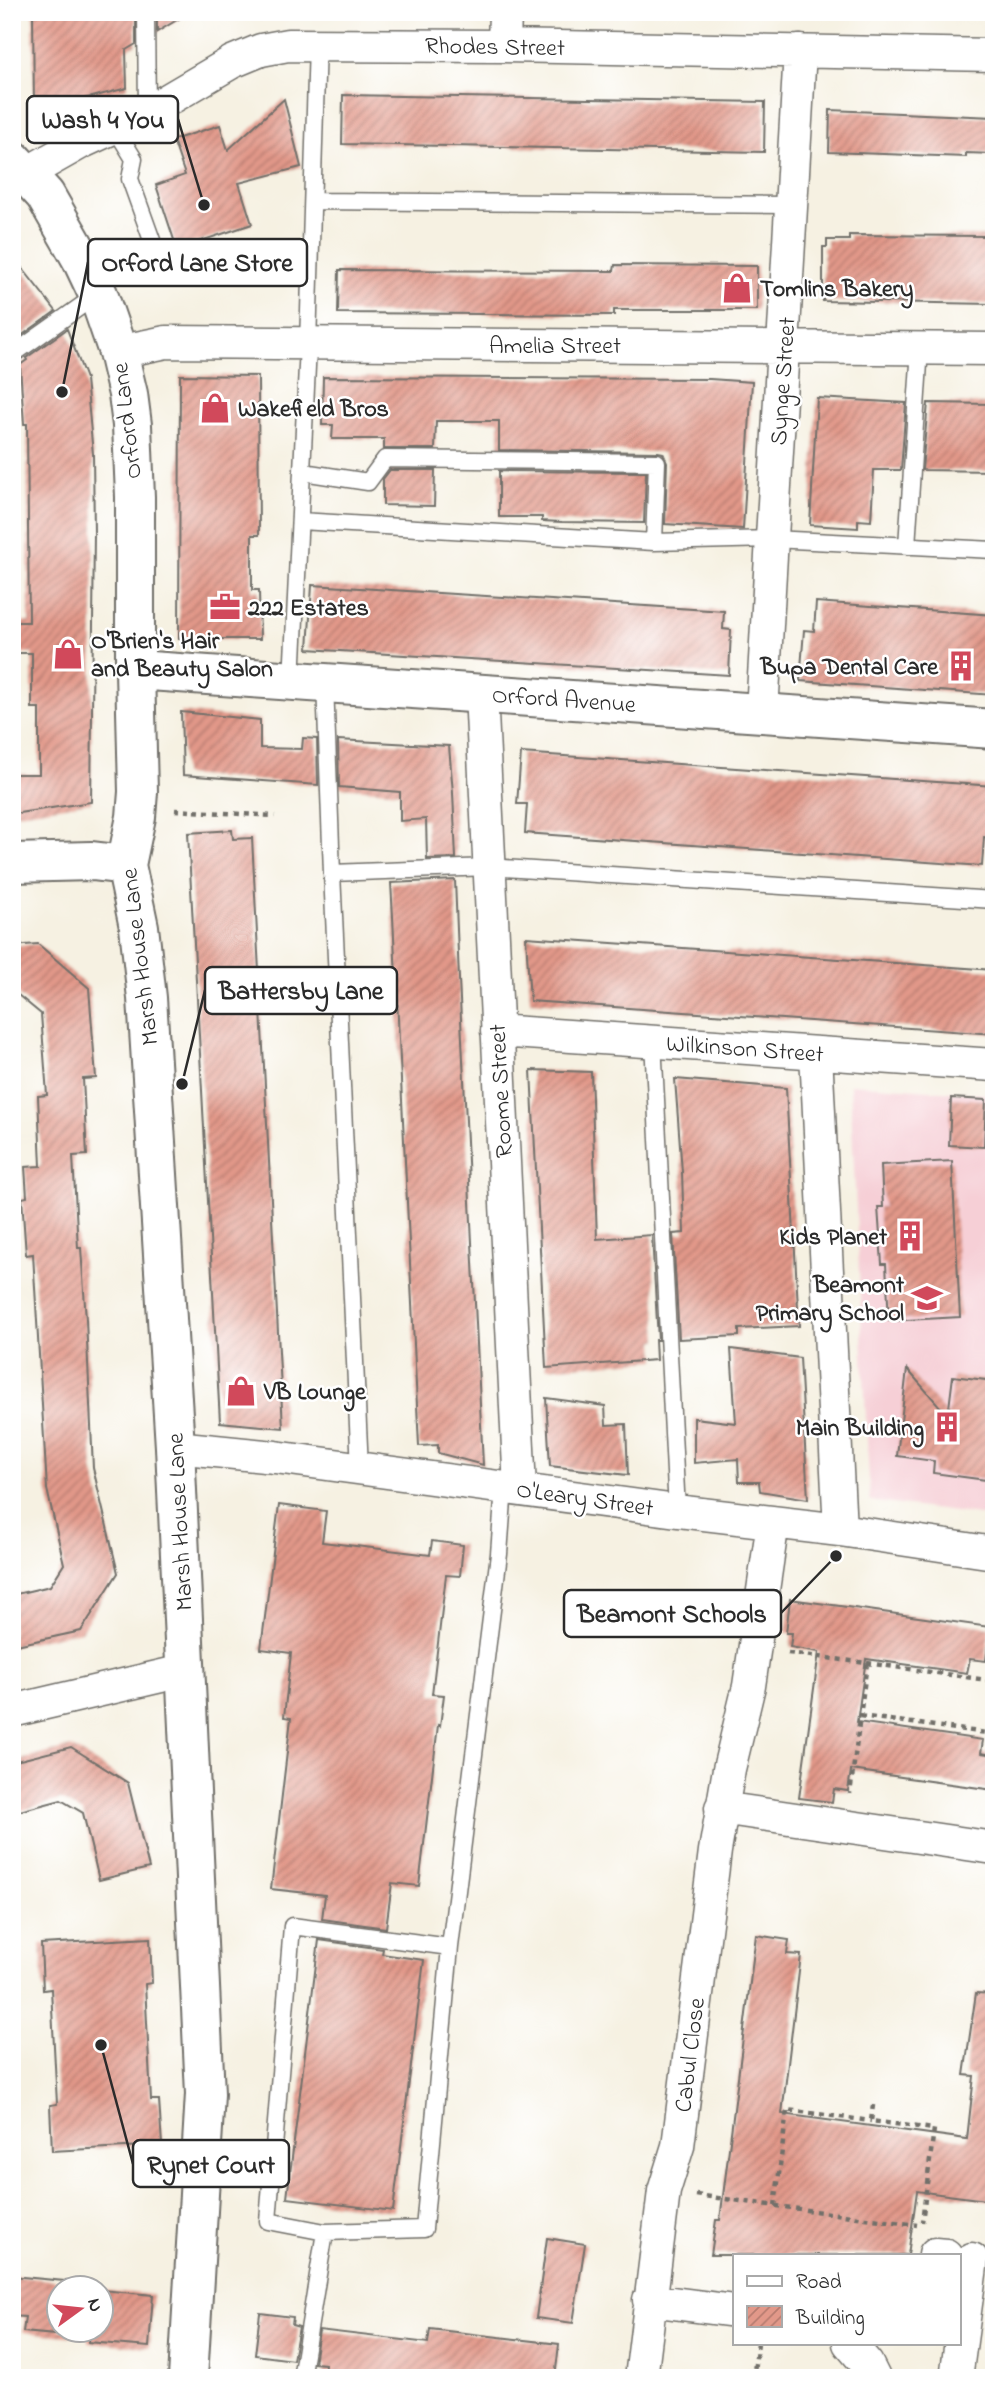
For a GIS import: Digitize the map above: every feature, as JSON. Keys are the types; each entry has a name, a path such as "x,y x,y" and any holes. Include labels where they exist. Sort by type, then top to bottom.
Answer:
{"street":[{"path":"504,46 505,12"},
{"name":"Rhodes Street","path":"20,166 115,128 232,62 261,50 288,45 317,43 994,55"},
{"name":"Synge Street","path":"762,712 800,51"},
{"name":"Orford Lane","path":"20,166 45,195 98,293 118,352 128,394 135,497 135,670"},
{"name":"Amelia Street","path":"118,352 166,342 994,349"},
{"name":"Orford Avenue","path":"135,670 994,729"},
{"name":"Marsh House Lane","path":"135,670 138,792 136,817 126,864 139,927 147,998 187,1670 205,2094 188,2378"},
{"name":"Roome Street","path":"481,693 497,1031 512,1488"},
{"path":"12,863 92,861 126,864"},
{"name":"Wilkinson Street","path":"497,1031 994,1065"},
{"path":"816,1053 840,1530"},
{"name":"O'Leary Street","path":"175,1447 202,1448 840,1530 994,1553"},
{"name":"Cabul Close","path":"640,2378 664,2191 678,2146 722,1808 756,1648 774,1522"},
{"path":"12,1711 187,1670"},
{"path":"722,1808 994,1848"},
{"path":"960,2281 961,2257"},
{"path":"649,2300 733,2311"},
{"path":"850,2344 867,2364 874,2378"},
{"path":"956,2378 957,2344"}],"lane":[{"path":"146,12 147,112"},
{"path":"317,43 309,345 300,521 309,682 332,873 360,1468"},
{"path":"115,128 134,159 130,179 163,271"},
{"path":"313,201 792,205"},
{"path":"12,355 98,293"},
{"path":"907,546 920,348"},
{"path":"303,472 369,482 385,459 657,462 654,542"},
{"path":"300,521 654,542 772,539 994,550"},
{"path":"332,873 489,867 994,900"},
{"path":"653,1041 677,1511"},
{"path":"450,1947 292,1926 268,2221 325,2232 424,2229 450,1947 499,1554 512,1488"},
{"path":"301,2378 325,2232"}],"path":[{"path":"166,809 275,816"},
{"path":"756,1648 994,1681"},
{"path":"846,1826 867,1663"},
{"path":"860,1716 994,1734"},
{"path":"871,2121 873,2105"},
{"path":"664,2191 921,2226 934,2129 786,2110 775,2206"},
{"path":"753,2378 758,2344"}],"shaded area":[{"name":"Beamont Primary School","path":"850,1084 994,1095 994,1517 870,1501"}],"building":[{"path":"33,12 136,12 136,44 126,50 127,88 57,106 34,108"},
{"path":"157,12 190,12 157,32"},
{"path":"343,95 765,102 764,152 342,144"},
{"path":"284,99 301,167 239,183 252,224 177,249 156,185 185,175 173,140 220,125 228,150"},
{"path":"830,110 994,117 994,154 966,153 966,157 829,152"},
{"path":"849,235 985,236 985,250 993,250 993,304 823,301 823,247 827,247 827,240 849,240"},
{"path":"12,255 56,311 14,341 12,339"},
{"path":"615,265 757,266 757,310 614,310 614,315 338,313 339,270 614,271"},
{"path":"67,329 86,379 93,454 91,802 12,814 12,774 39,774 39,708 32,708 32,653 17,653 17,622 29,622 27,424 24,424 20,365"},
{"path":"180,375 258,376 259,535 252,535 252,590 259,590 260,639 179,639"},
{"path":"323,377 710,379 752,382 743,529 665,524 667,462 663,453 499,450 499,421 436,421 435,449 384,449 384,439 332,439 333,425 322,425"},
{"path":"817,398 906,403 901,470 874,470 871,521 858,520 858,528 810,525"},
{"path":"928,403 994,404 994,471 922,470"},
{"path":"390,470 435,470 434,506 383,505 383,479"},
{"path":"499,471 646,472 644,523 562,522 542,521 542,517 499,517"},
{"path":"312,585 724,611 723,629 731,630 729,675 308,649"},
{"path":"816,602 994,615 994,695 800,681 804,630 814,631"},
{"path":"181,712 260,720 260,748 302,749 303,738 317,739 318,785 183,775"},
{"path":"338,740 449,746 456,858 427,859 426,819 400,821 400,792 339,787"},
{"path":"521,753 994,786 994,838 984,837 982,866 525,833 527,804 517,804"},
{"path":"232,830 233,839 252,838 283,1428 220,1422 188,833"},
{"path":"455,880 483,1465 438,1453 438,1445 419,1446 391,883"},
{"path":"526,937 994,970 994,1034 530,1001"},
{"path":"38,944 89,988 96,1078 83,1079 87,1155 73,1156 78,1248 81,1248 86,1320 93,1468 118,1573 81,1631 12,1646 12,1595 50,1586 64,1564 47,1489 33,1254 26,1255 22,1198 27,1197 25,1167 41,1166 38,1096 47,1095 41,1014 12,990 12,946"},
{"path":"531,1070 591,1072 597,1239 652,1235 658,1340 655,1340 656,1360 546,1368"},
{"path":"675,1079 786,1088 799,1326 739,1329 739,1336 679,1339 673,1234 684,1233"},
{"path":"951,1098 986,1100 984,1147 949,1145"},
{"name":"Kids Planet","path":"952,1161 960,1317 889,1321 886,1264 882,1264 878,1207 883,1207 881,1165"},
{"path":"731,1349 800,1358 808,1499 760,1491 759,1482 739,1482 738,1459 694,1463 694,1418 736,1423"},
{"name":"Main Building","path":"907,1369 948,1416 953,1376 994,1381 994,1481 933,1473 934,1461 897,1456"},
{"path":"546,1398 605,1406 606,1425 626,1424 628,1475 550,1466"},
{"path":"279,1505 326,1511 322,1542 430,1555 432,1541 463,1545 460,1576 446,1575 432,1694 444,1695 419,1886 392,1883 386,1928 322,1919 325,1895 271,1889 291,1718 284,1717 291,1653 261,1649"},
{"path":"790,1599 990,1627 986,1661 970,1659 967,1673 866,1659 857,1722 983,1740 981,1753 994,1755 994,1790 851,1770 848,1791 834,1789 832,1802 799,1798 819,1652 790,1647 792,1633 786,1633"},
{"path":"71,1747 128,1783 149,1868 99,1880 83,1813 61,1800 12,1813 12,1762"},
{"path":"756,1935 789,1940 787,1954 801,1955 782,2114 967,2139 974,2076 964,2075 976,1993 994,1994 994,2201 917,2191 908,2254 711,2255 716,2220 720,2220"},
{"path":"150,1938 152,1983 145,1984 151,2100 159,2100 162,2145 52,2151 50,2105 57,2104 51,1989 43,1990 41,1944"},
{"path":"319,1940 383,1949 382,1954 424,1960 393,2211 287,2198"},
{"path":"547,2238 585,2244 573,2323 536,2318"},
{"path":"12,2276 46,2279 46,2334 23,2332 25,2317 12,2316"},
{"path":"116,2291 153,2295 149,2347 112,2344 116,2344"},
{"path":"260,2313 293,2317 292,2325 299,2327 293,2360 255,2355"},
{"path":"430,2329 559,2344 555,2378 324,2378 325,2364 314,2363 319,2330 428,2343"}],"place":[{"name":"Wash 4 You","path":"204,205"},
{"name":"Tomlins Bakery","path":"737,288"},
{"name":"Orford Lane Store","path":"62,392"},
{"name":"Wakefield Bros","path":"215,408"},
{"name":"222 Estates","path":"225,607"},
{"name":"O'Brien's Hair and Beauty Salon","path":"68,654"},
{"name":"Bupa Dental Care","path":"961,666"},
{"name":"Battersby Lane","path":"182,1084"},
{"name":"Kids Planet","path":"910,1236"},
{"name":"Beamont Primary School","path":"927,1298"},
{"name":"VB Lounge","path":"241,1391"},
{"name":"Main Building","path":"947,1427"},
{"name":"Beamont Schools","path":"836,1556"},
{"name":"Rynet Court","path":"101,2045"}]}
